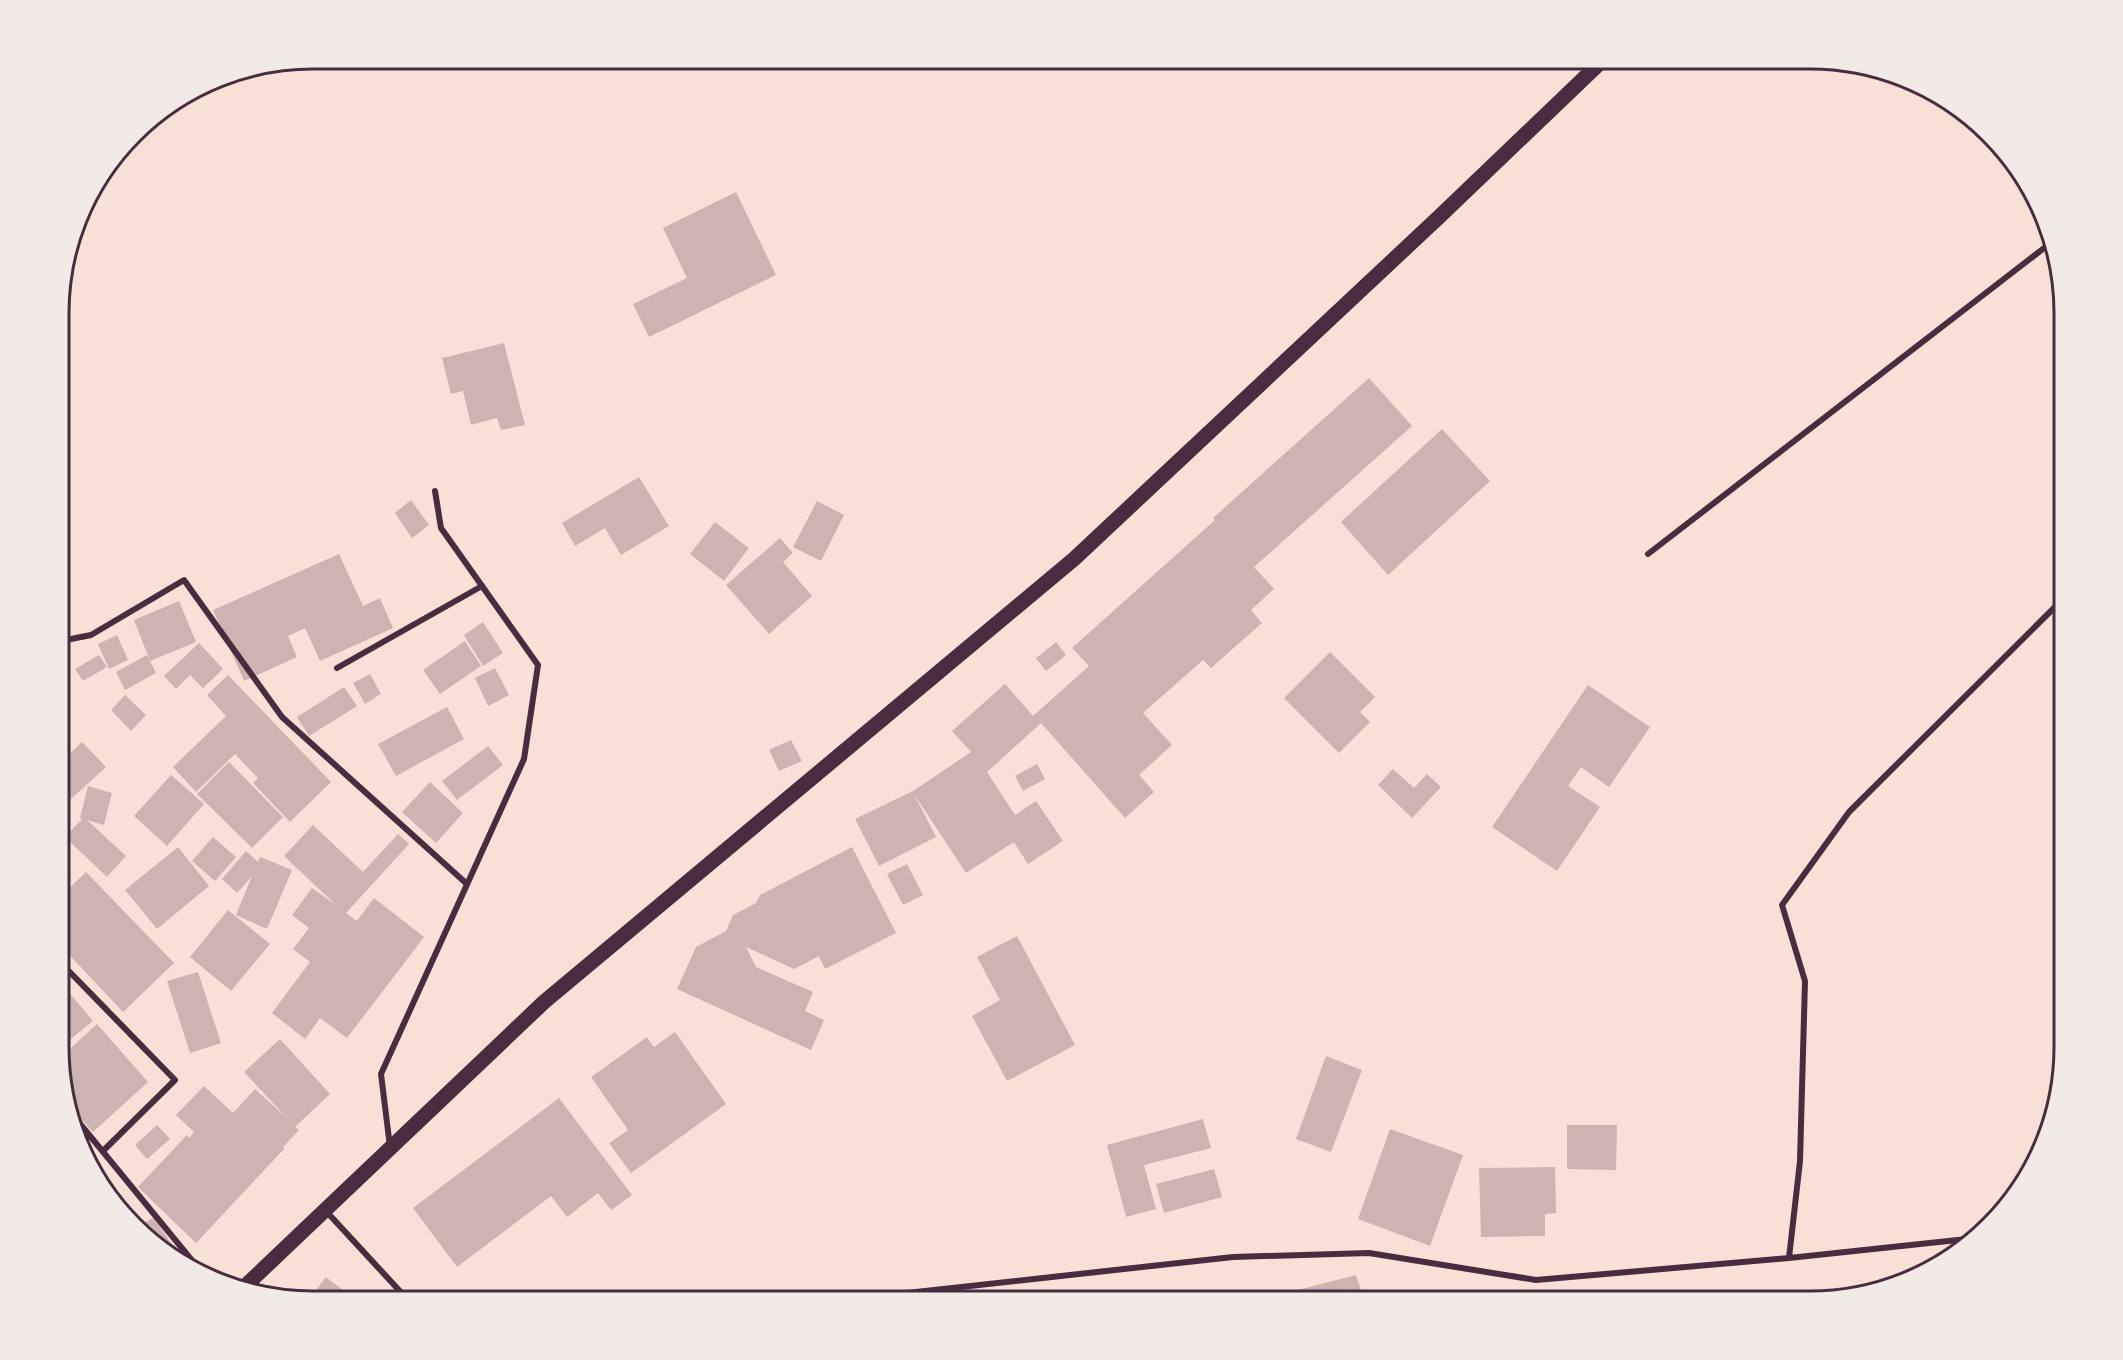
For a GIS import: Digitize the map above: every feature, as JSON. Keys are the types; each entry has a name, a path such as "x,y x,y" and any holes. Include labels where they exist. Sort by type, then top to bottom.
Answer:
{"main road":[{"path":"249,1283 544,1002 1074,559 1593,69"}],"street":[{"path":"1648,554 2045,247"},
{"path":"390,1147 381,1074 524,759 538,665 441,528 435,491"},
{"path":"69,639 92,635 183,580 282,717 467,884"},
{"path":"337,668 482,586"},
{"path":"1789,1258 1800,1161 1805,981 1782,905 1849,812 2054,608"},
{"path":"69,971 175,1080 103,1151"},
{"path":"83,1127 189,1257"},
{"path":"325,1209 400,1291"},
{"path":"925,1291 1233,1257 1369,1253 1536,1280 1789,1258 1958,1240"}],"building":[{"path":"736,192 776,275 649,337 633,304 687,278 663,228"},
{"path":"504,343 525,425 501,430 497,418 471,425 463,391 451,394 442,358"},
{"path":"1369,378 1412,426 1254,567 1274,589 1251,610 1262,623 1211,668 1203,660 1143,713 1172,745 1139,775 1154,792 1125,818 1041,723 987,772 1015,815 1036,801 1063,841 1028,864 1014,842 966,873 914,794 936,837 879,866 855,819 913,791 971,752 952,731 1005,684 1033,716 1089,666 1072,648"},
{"path":"1442,429 1490,481 1388,575 1341,522"},
{"path":"639,477 669,526 621,555 605,528 575,546 562,523"},
{"path":"411,500 429,525 412,538 395,513"},
{"path":"817,501 844,515 821,561 793,547"},
{"path":"715,522 749,548 724,581 690,554"},
{"path":"780,538 793,553 783,562 812,596 769,634 726,585"},
{"path":"339,554 363,606 380,598 393,628 320,661 305,628 288,636 297,657 244,681 213,610"},
{"path":"179,601 196,642 150,661 134,620"},
{"path":"483,622 503,653 483,666 464,635"},
{"path":"117,635 128,660 109,669 98,644"},
{"path":"465,641 481,666 440,694 423,670"},
{"path":"1056,642 1066,655 1046,671 1036,658"},
{"path":"199,643 223,669 203,688 190,675 176,689 164,676"},
{"path":"1330,652 1375,697 1360,712 1370,722 1339,753 1284,698"},
{"path":"99,655 107,667 83,681 75,669"},
{"path":"147,655 156,673 125,690 116,672"},
{"path":"495,668 509,695 488,706 475,678"},
{"path":"370,674 381,694 365,704 353,683"},
{"path":"228,675 331,782 290,822 253,783 258,778 235,754 196,792 173,767 226,716 207,695"},
{"path":"1588,685 1650,727 1609,787 1581,767 1568,786 1600,807 1557,871 1492,827"},
{"path":"344,687 357,706 309,736 297,717"},
{"path":"125,695 146,715 131,731 111,710"},
{"path":"447,707 464,739 396,776 378,744"},
{"path":"791,740 802,761 779,771 769,750"},
{"path":"82,742 106,767 69,801 69,754"},
{"path":"488,746 503,765 457,800 442,781"},
{"path":"229,762 283,817 252,848 197,794"},
{"path":"1037,764 1045,779 1023,791 1015,776"},
{"path":"1393,769 1414,788 1427,774 1441,787 1412,818 1378,785"},
{"path":"171,775 204,804 167,846 134,816"},
{"path":"430,782 463,813 436,843 402,812"},
{"path":"88,786 112,793 104,825 87,820 126,856 107,877 69,841 69,833 82,819 80,818"},
{"path":"313,825 363,872 398,834 409,844 346,913 357,921 374,898 424,937 347,1038 320,1018 305,1039 272,1013 310,962 293,949 309,928 292,915 312,888 336,905 284,856"},
{"path":"213,837 236,857 215,881 192,861"},
{"path":"178,847 209,886 157,929 125,890"},
{"path":"852,847 896,933 825,969 819,956 794,969 746,947 756,967 813,992 805,1011 824,1020 811,1050 677,989 696,947 726,931 733,915 756,903 760,895"},
{"path":"246,851 258,862 260,857 292,870 267,929 236,915 252,876 237,893 222,879"},
{"path":"907,864 923,895 903,905 887,874"},
{"path":"86,872 174,963 123,1012 69,955 69,888"},
{"path":"228,910 270,944 231,991 190,957"},
{"path":"1017,936 1075,1045 1007,1081 972,1016 1000,1000 977,957"},
{"path":"198,972 221,1043 190,1053 167,981"},
{"path":"69,992 93,1021 69,1040"},
{"path":"97,1024 148,1082 93,1132 79,1116 77,1110 71,1079 69,1050"},
{"path":"675,1032 726,1104 631,1173 609,1143 628,1130 591,1077 647,1037 654,1047"},
{"path":"280,1039 330,1094 295,1127 299,1130 283,1147 284,1149 196,1243 138,1187 187,1135 189,1138 194,1132 176,1115 204,1086 233,1113 255,1089 288,1119 244,1072"},
{"path":"1326,1056 1362,1070 1331,1152 1296,1139"},
{"path":"559,1098 632,1195 611,1210 598,1193 567,1217 551,1196 457,1267 413,1208"},
{"path":"1203,1119 1211,1148 1144,1165 1156,1209 1126,1217 1107,1145"},
{"path":"157,1125 170,1139 147,1159 135,1145"},
{"path":"1567,1125 1617,1125 1616,1170 1567,1169"},
{"path":"1390,1129 1463,1155 1430,1246 1358,1219"},
{"path":"1555,1167 1556,1213 1545,1214 1545,1236 1481,1237 1479,1168"},
{"path":"1214,1169 1222,1197 1164,1213 1156,1184"},
{"path":"154,1217 173,1246 152,1230 145,1223"},
{"path":"1356,1275 1361,1291 1345,1291 1344,1288 1345,1291 1294,1291"},
{"path":"326,1277 344,1291 316,1291"}]}
